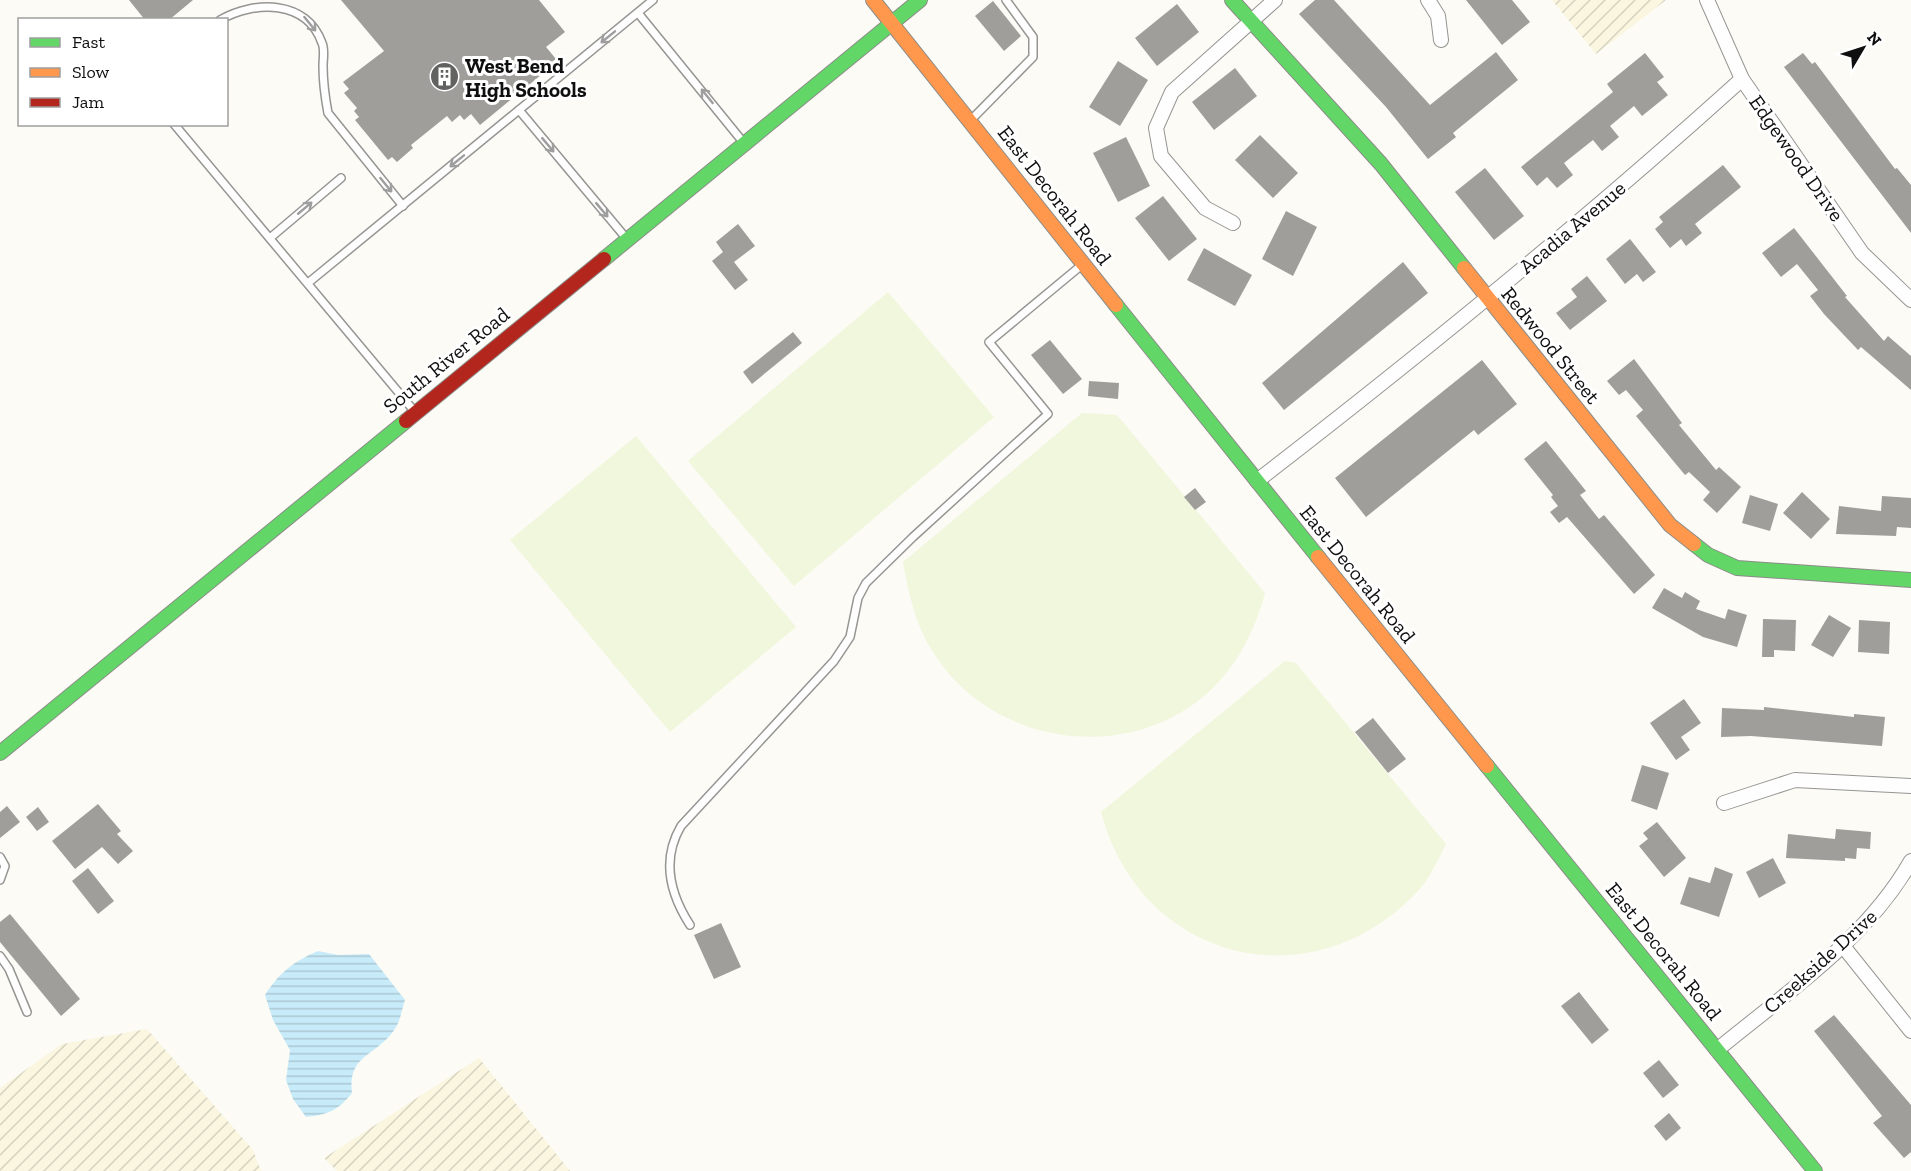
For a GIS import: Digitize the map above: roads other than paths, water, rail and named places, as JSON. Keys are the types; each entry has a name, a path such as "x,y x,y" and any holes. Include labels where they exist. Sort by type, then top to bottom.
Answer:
{"street":[{"name":"East Decorah Road","path":"873,0 1257,481 1815,1171"},
{"name":"South River Road","path":"0,753 627,240 743,142 920,0"},
{"name":"Redwood Street","path":"1232,0 1381,164 1670,525 1708,555 1737,568 1763,572 1911,580"},
{"path":"1233,223 1205,208 1161,156 1156,128 1172,92 1275,0"},
{"path":"1428,0 1438,16 1441,40"},
{"name":"Edgewood Drive","path":"1707,0 1742,79 1862,253 1911,300"},
{"name":"Acadia Avenue","path":"1257,481 1487,298 1671,143 1742,79"},
{"path":"1724,803 1796,780 1911,786"},
{"name":"Creekside Drive","path":"1717,1050 1858,933 1894,892 1911,861"},
{"path":"1843,946 1911,1031"}],"lane":[{"path":"308,283 653,0"},
{"path":"970,121 1033,57 1033,37 1006,0"},
{"path":"223,18 236,10 283,5 297,9 314,27 323,44 324,95 328,113 403,206"},
{"path":"638,13 743,142"},
{"path":"519,110 627,240"},
{"path":"176,126 415,412"},
{"path":"270,238 341,178"},
{"path":"690,925 677,904 670,864 670,848 681,826 834,661 850,637 858,598 870,579 1048,414 989,342 1083,264"},
{"path":"0,857 5,866 0,880"},
{"path":"0,956 9,969 27,1012"}],"water":[{"path":"318,951 338,955 369,954 405,1000 399,1021 389,1037 365,1056 354,1070 352,1093 347,1099 332,1111 306,1117 293,1099 286,1080 290,1050 273,1020 265,995 288,969"}],"place":[{"name":"West Bend High Schools","path":"444,77"}]}
